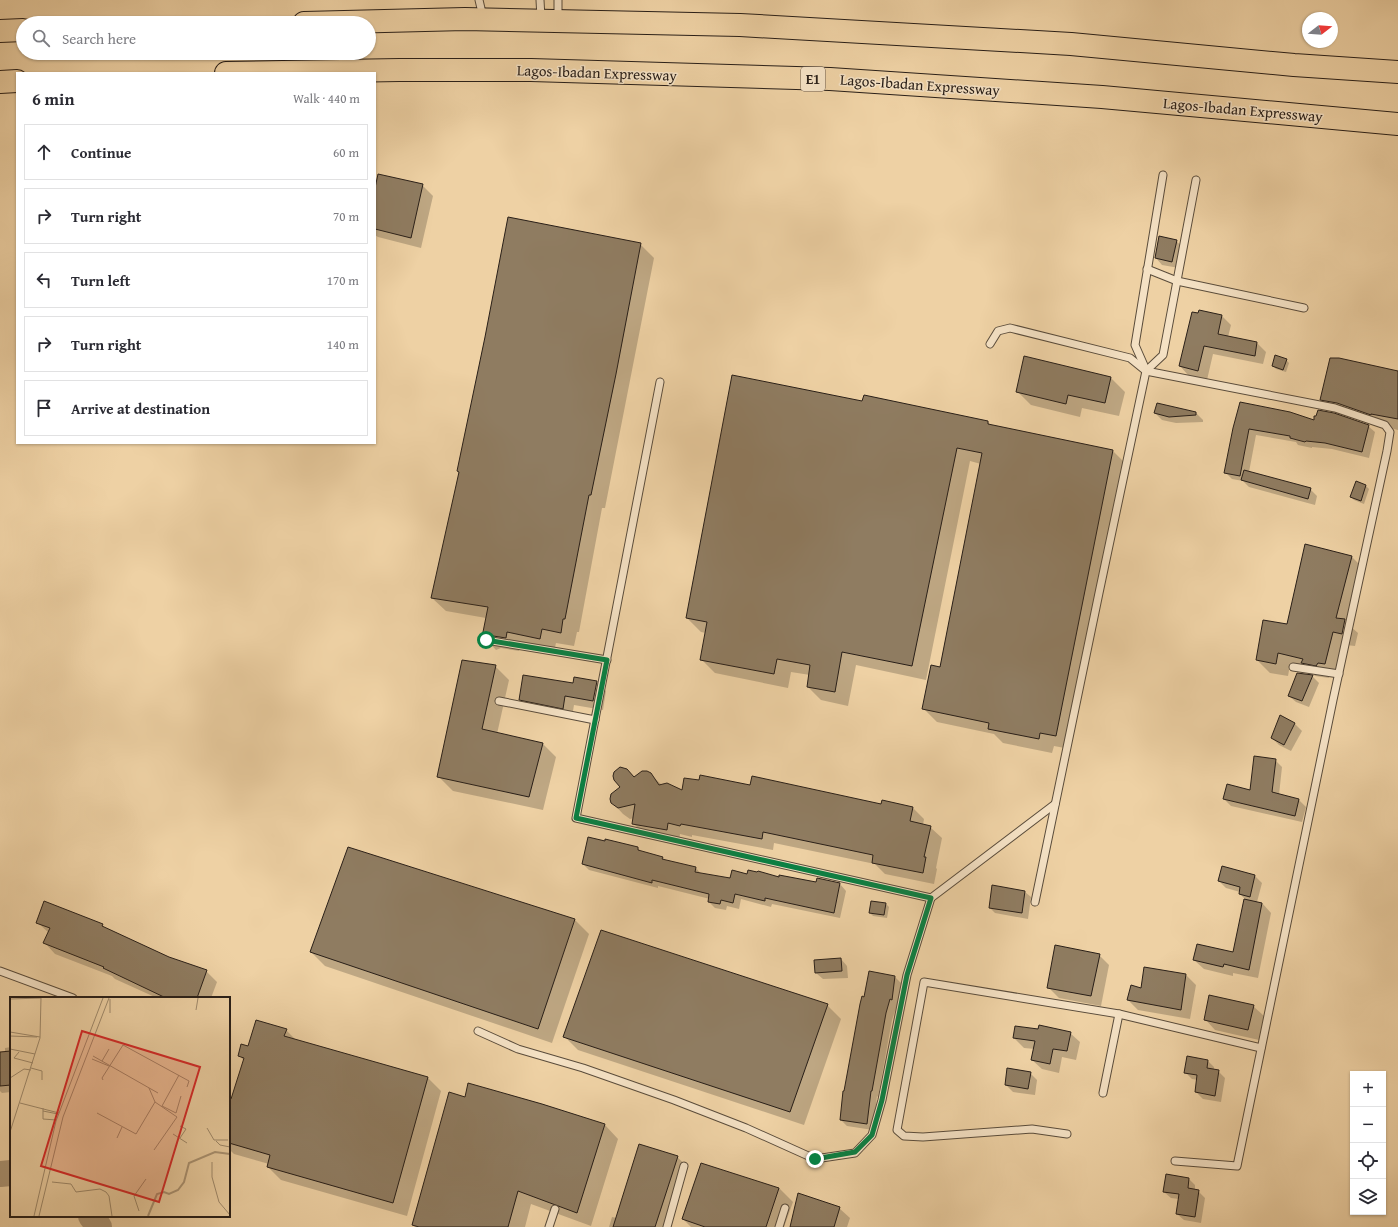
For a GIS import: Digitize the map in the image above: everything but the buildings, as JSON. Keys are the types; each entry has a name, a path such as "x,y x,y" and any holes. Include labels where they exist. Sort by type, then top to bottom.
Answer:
{"highway":[{"path":"376,18 481,10 549,10 740,25 1071,44 1294,65 1398,72"},
{"path":"0,31 16,30"},
{"name":"Lagos-Ibadan Expressway","path":"284,72 523,70 830,79 1102,97 1398,124"},
{"path":"0,82 16,81"}],"lane":[{"path":"1035,902 1098,593 1146,371 1135,344 1163,175"},
{"path":"1146,371 1163,355 1196,180"},
{"path":"1147,269 1177,282 1304,308"},
{"path":"990,344 998,331 1010,328 1130,358 1146,371 1335,408 1385,425 1390,432 1237,1166 1175,1161"},
{"path":"660,382 576,818 931,898"},
{"path":"486,640 607,660"},
{"path":"1293,667 1339,674"},
{"path":"500,701 595,720"},
{"path":"478,1031 518,1048 583,1068 674,1100 746,1128 815,1159 855,1152 872,1135 882,1100 907,975 931,898 1055,804"},
{"path":"0,971 70,997"},
{"path":"1067,1134 1032,1129 924,1137 904,1136 897,1130 924,982 1119,1014 1261,1048"},
{"path":"1103,1093 1119,1014"},
{"path":"667,1227 684,1166"},
{"path":"779,1227 785,1208"},
{"path":"549,1227 555,1209"}],"waterway":[{"path":"0,1174 10,1173"},
{"path":"92,1217 99,1227"}],"route":[{"path":"486,640 607,660 576,818 931,898 907,975 882,1100 872,1135 855,1152 815,1159"}]}
